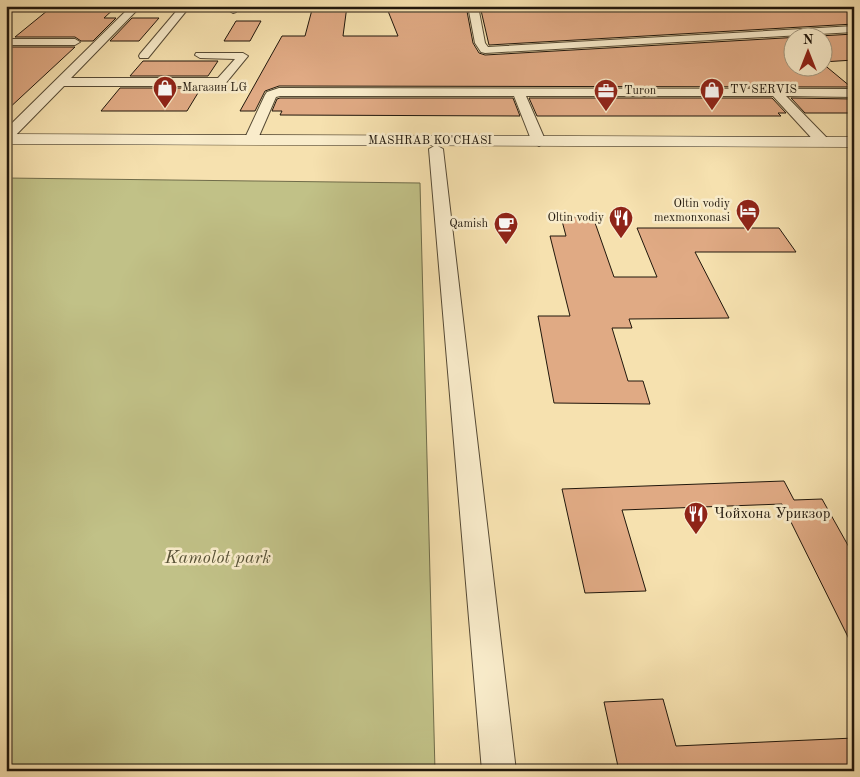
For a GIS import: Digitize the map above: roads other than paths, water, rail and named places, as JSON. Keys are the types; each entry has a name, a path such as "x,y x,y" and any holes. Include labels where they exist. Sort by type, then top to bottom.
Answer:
{"main road":[{"name":"MASHRAB KO'CHASI","path":"6,138 539,142 854,150"},
{"name":"MASHRAB KO'CHASI","path":"6,148 436,149 712,146 854,142"}],"street":[{"path":"6,138 137,6"},
{"path":"473,6 481,50 854,29"},
{"path":"144,56 182,10"},
{"path":"6,42 75,42"},
{"path":"60,82 222,82 243,56 200,55"},
{"path":"251,140 271,95 279,92 854,93"},
{"path":"519,93 539,142"},
{"path":"776,93 823,142"},
{"path":"436,149 499,771"}],"place":[{"name":"Магазин LG","path":"165,109"},
{"name":"TV SERVIS","path":"712,111"},
{"name":"Turon","path":"606,112"},
{"name":"Oltin vodiy mexmonxonasi","path":"748,232"},
{"name":"Oltin vodiy","path":"621,239"},
{"name":"Qamish","path":"506,245"},
{"name":"Чойхона Урикзор","path":"696,535"}],"park label":[{"name":"Kamolot park","path":"218,558"}]}
